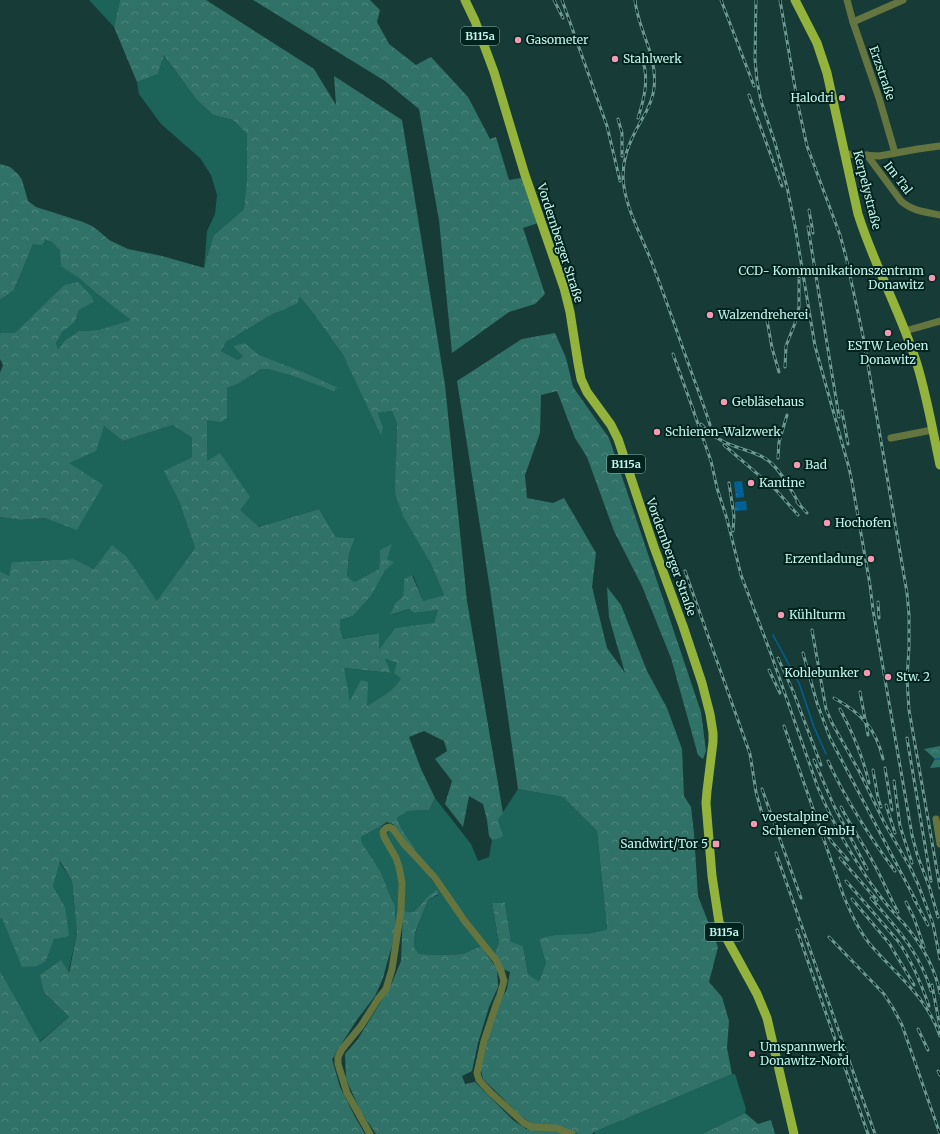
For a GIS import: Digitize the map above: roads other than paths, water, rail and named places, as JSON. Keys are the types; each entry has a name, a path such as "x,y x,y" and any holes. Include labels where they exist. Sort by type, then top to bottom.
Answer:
{"main road":[{"name":"Vordernberger Straße","path":"465,0 475,21 494,72 525,175 564,288 570,312 581,378 587,392 611,425 618,439 654,547 684,626 702,683 713,733 713,750 708,778 706,803 712,876 719,922 757,994 767,1018 794,1134"},
{"name":"Kerpelystraße","path":"795,0 816,43 827,73 858,214 917,364 940,465"}],"street":[{"name":"Erzstraße","path":"847,0 895,153"},
{"path":"853,22 903,0"},
{"path":"845,154 879,156 940,146"},
{"name":"Im Tal","path":"867,155 901,201 913,209 940,216"},
{"path":"905,331 940,321"},
{"path":"891,438 932,430"},
{"path":"936,819 940,844"},
{"path":"370,1134 347,1093 339,1068 338,1057 342,1049 361,1026 386,989 392,969 400,921 402,891 401,877 396,858 384,837 383,832 389,827 393,829 404,844 435,878 464,920 496,960 501,971 504,981 484,1041 477,1073 479,1080 524,1123 532,1127 556,1128 572,1134"}],"water":[{"path":"742,481 744,497 736,498 734,482"},
{"path":"746,501 747,510 735,511 735,502"}],"waterway":[{"path":"773,635 799,683 814,727 826,754"},
{"path":"935,759 940,759"}],"railway":[{"path":"554,0 563,18"},
{"path":"562,0 607,126 620,181"},
{"path":"635,0 640,22 651,54 654,88 649,105 626,152 623,169 624,187 632,216 661,286 710,425"},
{"path":"721,0 754,86"},
{"path":"756,0 755,59 757,81 761,101 775,143 787,187 815,346 852,482 912,835 938,917"},
{"path":"780,0 798,105 807,146 840,235 863,336 907,593 909,615 907,679 909,710 940,888"},
{"path":"638,118 646,83 643,61"},
{"path":"749,95 782,186"},
{"path":"618,119 622,133 622,156"},
{"path":"809,210 813,233"},
{"path":"808,227 839,417"},
{"path":"785,367 786,346 795,323 799,307 799,278"},
{"path":"767,320 772,348 779,372"},
{"path":"673,354 694,412"},
{"path":"692,407 711,461 741,575 771,654 818,788 838,831 862,870 883,900 906,926 922,949 935,975 940,993"},
{"path":"842,411 848,444"},
{"path":"778,458 779,442 787,415"},
{"path":"701,424 720,440 757,454 775,466 800,505"},
{"path":"724,445 776,490 798,515"},
{"path":"729,483 734,516 733,531"},
{"path":"797,502 807,513"},
{"path":"685,571 750,754 756,792 762,814"},
{"path":"878,602 879,618"},
{"path":"812,630 826,709 885,824 918,884 933,924 940,959"},
{"path":"803,653 817,703 830,738 916,901"},
{"path":"778,658 793,691 821,765"},
{"path":"769,670 780,693"},
{"path":"860,692 868,735"},
{"path":"834,698 866,722 876,738 883,759"},
{"path":"840,709 857,745 869,783"},
{"path":"784,726 844,897 855,921 869,943 909,986 927,1009 940,1036"},
{"path":"907,738 931,881"},
{"path":"814,760 834,806 867,869"},
{"path":"828,761 858,818 895,871"},
{"path":"885,768 892,810"},
{"path":"873,770 881,807"},
{"path":"894,781 900,826 912,863"},
{"path":"762,789 801,898"},
{"path":"886,805 895,833"},
{"path":"841,807 874,864 898,912"},
{"path":"825,832 848,860"},
{"path":"776,853 875,1134"},
{"path":"840,858 877,900"},
{"path":"846,881 898,941 908,956 929,1006"},
{"path":"913,897 928,925"},
{"path":"871,898 914,952 931,991"},
{"path":"852,899 889,943 914,985"},
{"path":"906,902 914,918 924,947"},
{"path":"797,930 868,1134"},
{"path":"829,937 884,994 893,1008 902,1025 940,1134"},
{"path":"932,985 940,1027"},
{"path":"918,1029 928,1050"},
{"path":"938,1071 940,1075"}],"place":[{"name":"Gasometer","path":"518,40"},
{"name":"Stahlwerk","path":"615,59"},
{"name":"Halodri","path":"842,98"},
{"name":"CCD- Kommunikationszentrum Donawitz","path":"932,278"},
{"name":"Walzendreherei","path":"710,315"},
{"name":"ESTW Leoben Donawitz","path":"888,333"},
{"name":"Gebläsehaus","path":"724,402"},
{"name":"Schienen-Walzwerk","path":"657,432"},
{"name":"Bad","path":"797,465"},
{"name":"Kantine","path":"751,483"},
{"name":"Hochofen","path":"827,523"},
{"name":"Erzentladung","path":"871,559"},
{"name":"Kühlturm","path":"781,615"},
{"name":"Kohlebunker","path":"867,673"},
{"name":"Stw. 2","path":"888,677"},
{"name":"voestalpine Schienen GmbH","path":"754,824"},
{"name":"Sandwirt/Tor 5","path":"716,844"},
{"name":"Umspannwerk Donawitz-Nord","path":"752,1054"}]}
